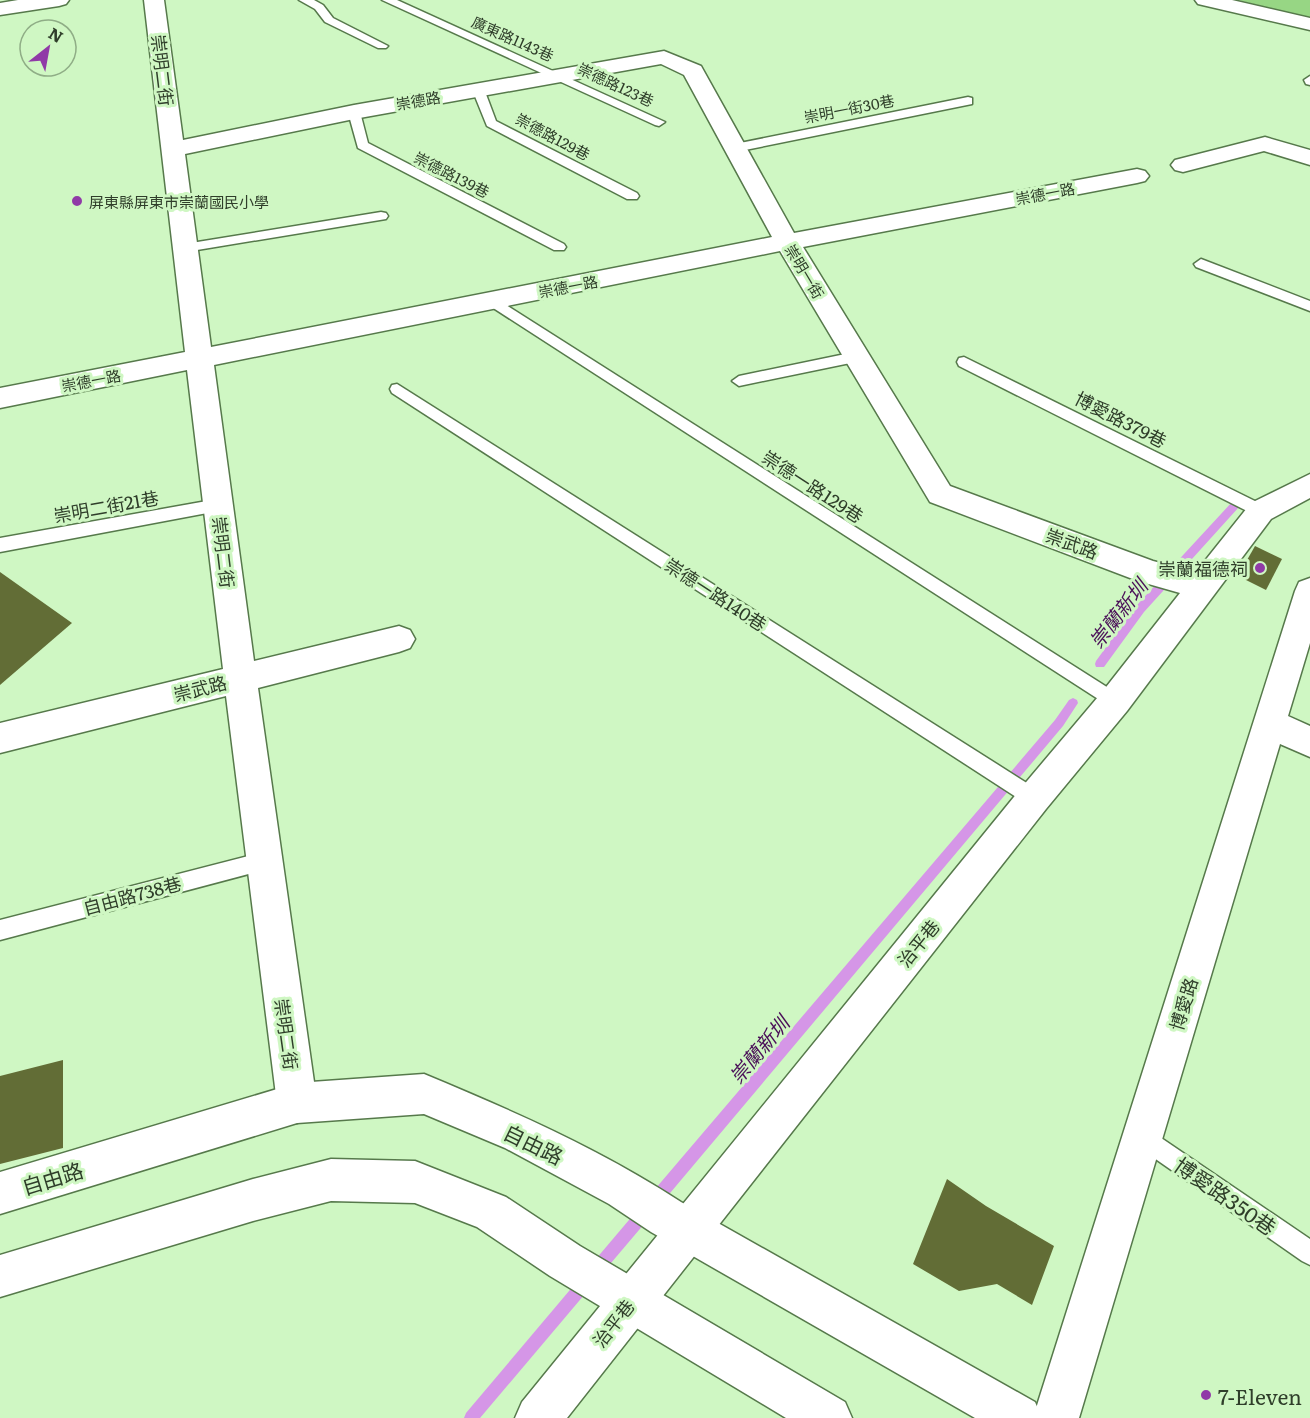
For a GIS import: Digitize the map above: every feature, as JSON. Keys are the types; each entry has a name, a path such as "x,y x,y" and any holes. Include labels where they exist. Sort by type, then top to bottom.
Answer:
{"street":[{"path":"0,9 59,0"},
{"name":"崇明二街","path":"154,0 240,678 297,1103"},
{"path":"1205,0 1310,24"},
{"name":"崇德路","path":"173,149 354,112 664,57"},
{"name":"崇明一街","path":"664,57 693,71 787,242 940,494"},
{"path":"1183,165 1265,144 1310,158"},
{"name":"崇德一路","path":"0,398 787,242 1137,176"},
{"name":"治平巷","path":"538,1418 619,1293 1030,795 1115,701 1195,585 1261,511 1310,485"},
{"name":"崇武路","path":"940,494 1149,572 1195,585"},
{"name":"博愛路","path":"1056,1418 1308,606"},
{"name":"崇武路","path":"0,738 399,639"},
{"path":"1270,723 1310,742"},
{"name":"自由路","path":"0,1193 297,1103 424,1094 519,1134 624,1189 677,1224 1019,1418"},
{"path":"0,1276 253,1200 331,1180 415,1182 491,1212 565,1261 830,1418"}],"lane":[{"path":"305,0 319,7 328,21 382,46"},
{"name":"廣東路1143巷","path":"388,0 559,75"},
{"name":"崇德路123巷","path":"559,75 659,122"},
{"name":"崇德路129巷","path":"478,89 491,123 632,196"},
{"name":"崇明一街30巷","path":"735,148 968,102"},
{"name":"崇德路139巷","path":"354,112 362,145 559,247"},
{"path":"185,248 381,216"},
{"path":"1201,264 1310,306"},
{"name":"崇德一路129巷","path":"492,301 1115,701"},
{"path":"740,381 855,357"},
{"name":"博愛路379巷","path":"964,362 1261,511"},
{"name":"崇德一路140巷","path":"397,389 1030,795"},
{"name":"崇明二街21巷","path":"0,545 218,505"},
{"name":"自由路738巷","path":"0,930 264,861"},
{"name":"博愛路350巷","path":"1142,1136 1310,1253"}],"green space":[{"path":"1238,0 1310,0 1310,18"}],"building":[{"name":"崇蘭福德祠","path":"1255,546 1282,559 1266,590 1238,576"},
{"path":"0,572 72,623 0,685"},
{"path":"63,1060 63,1148 0,1164 0,1076"},
{"path":"947,1179 986,1206 1054,1246 1032,1305 997,1284 959,1291 913,1264"}],"waterway":[{"name":"崇蘭新圳","path":"1100,664 1140,609 1236,504"},
{"name":"崇蘭新圳","path":"655,1200 1059,723 1073,703"},
{"name":"崇蘭新圳","path":"595,1271 645,1212"},
{"name":"崇蘭新圳","path":"471,1418 585,1283"}],"place":[{"name":"屏東縣屏東市崇蘭國民小學","path":"77,201"},
{"name":"崇蘭福德祠","path":"1260,568"},
{"name":"7-Eleven","path":"1206,1395"}]}
